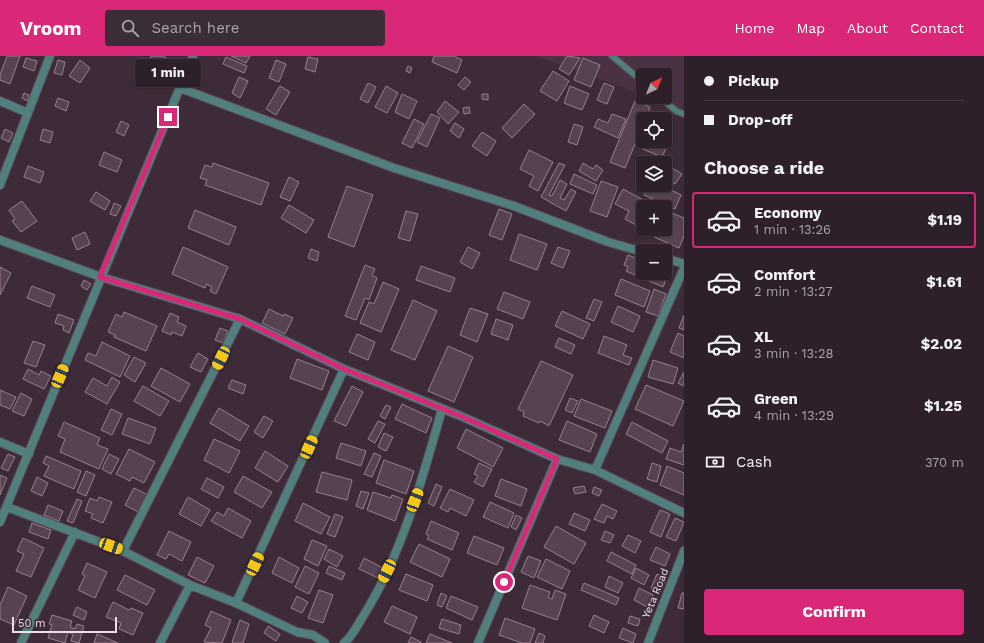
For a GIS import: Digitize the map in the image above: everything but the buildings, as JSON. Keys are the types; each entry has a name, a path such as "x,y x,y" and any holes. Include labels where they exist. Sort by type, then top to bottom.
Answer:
{"street":[{"path":"0,185 50,56"},
{"path":"0,522 100,277 193,56"},
{"path":"180,88 394,168 514,206 608,242 636,250"},
{"path":"0,101 28,114"},
{"path":"0,240 100,277 240,319 344,369 442,409 557,459 595,470 684,513"},
{"path":"672,260 684,264"},
{"path":"595,470 684,268"},
{"path":"123,551 240,319"},
{"path":"236,603 344,369"},
{"path":"344,643 370,605 392,559 420,485 442,409"},
{"path":"0,442 29,454"},
{"path":"478,643 557,459"},
{"path":"7,507 123,551 190,585 236,603 297,632 313,635 325,643"},
{"path":"22,643 75,532"},
{"name":"Yeta Road","path":"648,643 684,551"},
{"path":"160,643 190,585"}],"lane":[{"path":"612,56 636,76"},
{"path":"668,104 676,111 684,114"}],"shaded area":[{"path":"536,56 684,56 684,110 668,104 672,104 672,68 636,68 636,92"}],"route":[{"path":"168,117 108,262 100,277 240,319 344,369 463,417 557,459 504,582"}]}
